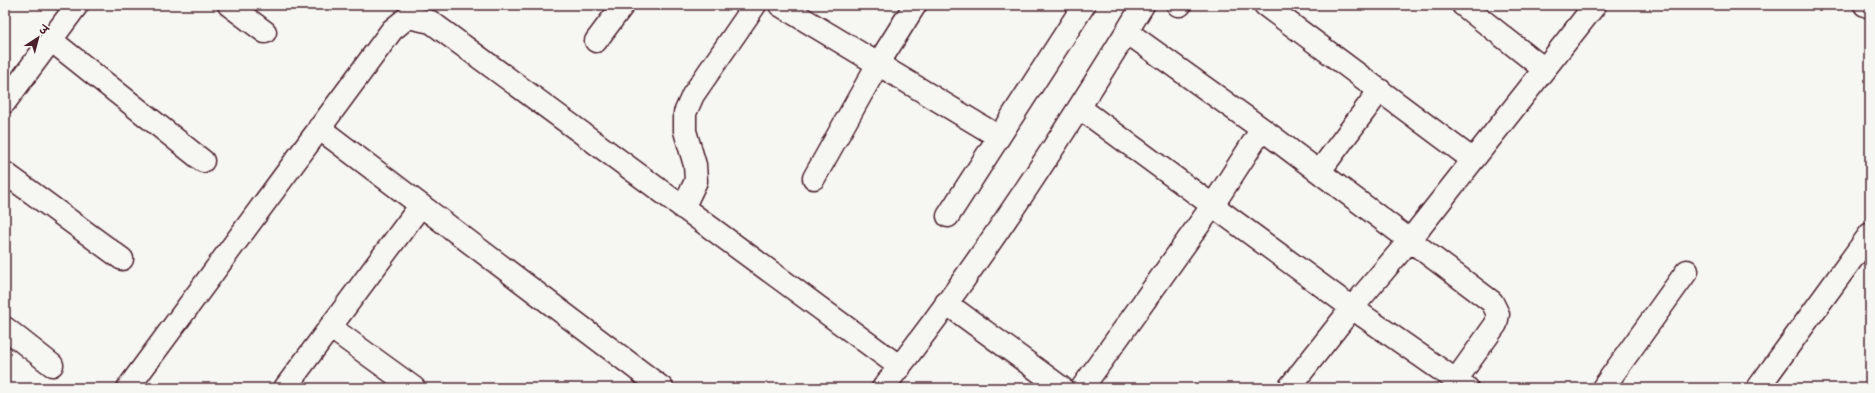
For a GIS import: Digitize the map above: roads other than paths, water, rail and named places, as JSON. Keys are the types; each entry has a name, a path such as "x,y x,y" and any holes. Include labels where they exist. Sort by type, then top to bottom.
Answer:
{"street":[{"path":"5,102 77,5"},
{"path":"229,5 265,32"},
{"path":"128,388 409,5"},
{"path":"596,41 623,5"},
{"path":"683,208 696,181 695,165 685,131 685,113 693,95 755,5"},
{"path":"780,5 999,137"},
{"path":"814,178 878,64 915,5"},
{"path":"948,216 1084,5"},
{"path":"884,388 946,303 1080,108 1143,5"},
{"path":"1265,5 1473,160"},
{"path":"1463,5 1544,69"},
{"path":"1289,388 1352,308 1410,240 1595,5"},
{"path":"1864,5 1870,7"},
{"path":"392,30 408,17 431,22 900,367"},
{"path":"1080,108 1352,308 1461,384 1496,324 1498,314 1492,302 1262,129 1127,32"},
{"path":"51,40 203,161"},
{"path":"1319,172 1380,90"},
{"path":"319,128 662,388"},
{"path":"1082,388 1213,205 1262,129"},
{"path":"5,172 122,259"},
{"path":"285,388 421,205"},
{"path":"1758,388 1870,234"},
{"path":"1603,388 1687,271"},
{"path":"946,303 1062,388"},
{"path":"330,327 414,388"},
{"path":"5,328 52,365"}]}
